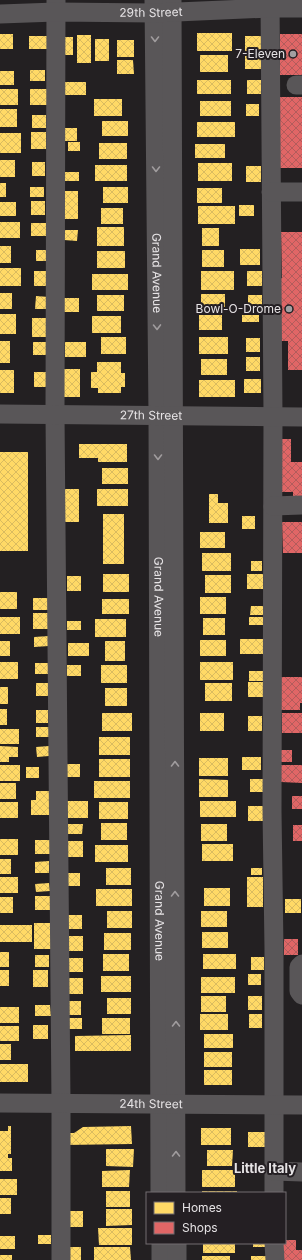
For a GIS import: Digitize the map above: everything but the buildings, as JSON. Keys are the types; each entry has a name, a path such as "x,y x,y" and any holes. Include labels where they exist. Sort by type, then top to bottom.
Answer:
{"street":[{"name":"29th Street","path":"0,14 56,6 270,4 302,8"},
{"path":"270,4 273,416 272,811 274,949 274,1192"},
{"path":"56,6 56,414 61,1260"},
{"name":"Grand Avenue","path":"163,6 168,1104"},
{"path":"271,192 302,192"},
{"name":"27th Street","path":"0,414 302,417"},
{"path":"273,506 302,505"},
{"path":"302,964 299,967 299,991 302,995"},
{"name":"24th Street","path":"0,1103 302,1105"},
{"path":"160,1192 168,1104"},
{"path":"168,1104 176,1192"},
{"path":"274,1171 302,1172"},
{"path":"160,1244 161,1260"},
{"path":"177,1244 177,1260"},
{"path":"274,1244 274,1260"}],"place":[{"name":"7-Eleven","path":"293,54"},
{"name":"Bowl-O-Drome","path":"289,309"}],"district":[{"name":"Little Italy","path":"265,1168"}]}
